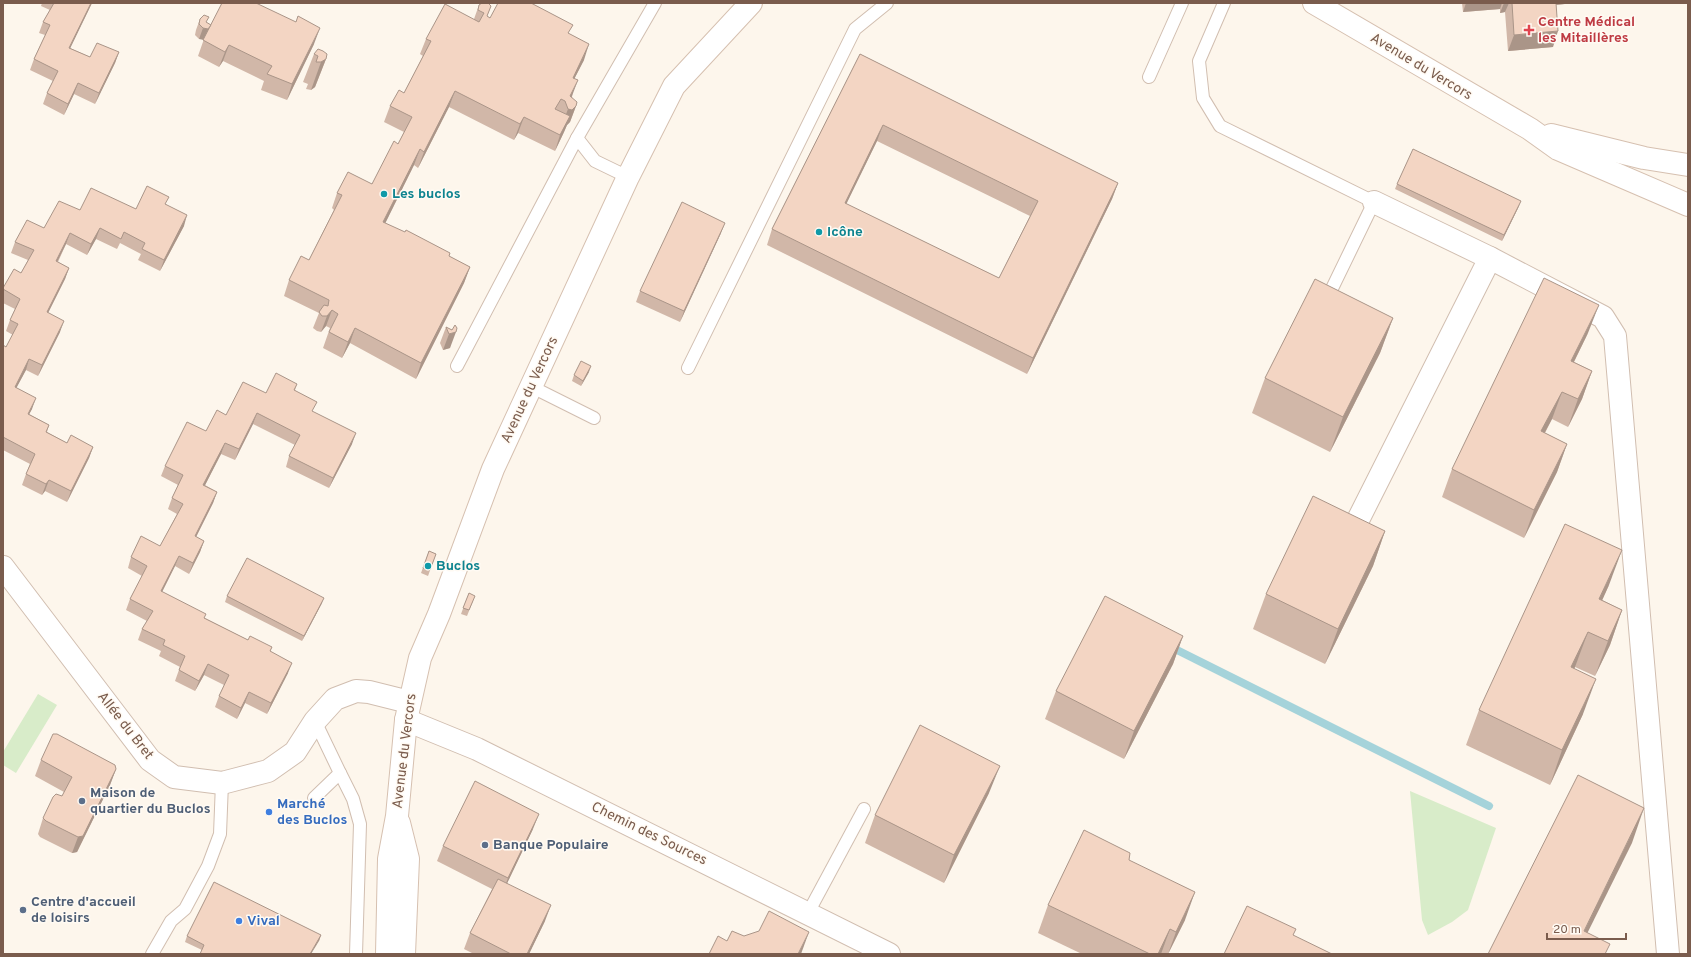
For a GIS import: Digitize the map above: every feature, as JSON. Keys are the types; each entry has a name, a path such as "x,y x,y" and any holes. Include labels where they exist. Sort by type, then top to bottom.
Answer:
{"street":[{"name":"Avenue du Vercors","path":"387,954 389,859 397,816 407,711 420,658 439,614 493,469 628,177 674,86 751,3"},
{"name":"Avenue du Vercors","path":"1314,3 1530,129 1565,152 1688,205"},
{"name":"Avenue du Vercors","path":"1530,129 1644,158 1688,165"},
{"path":"1374,202 1490,258 1603,318 1615,336 1668,954"},
{"path":"1359,518 1490,258"},
{"name":"Allée du Bret","path":"3,567 150,760 174,776 222,783 268,771 295,752 314,721 335,699 356,691 369,692 407,711"},
{"name":"Chemin des Sources","path":"407,711 477,750 889,954"},
{"name":"Avenue du Vercors","path":"397,816 408,859 404,954"}],"lane":[{"path":"457,366 577,138 655,3"},
{"path":"688,368 855,29 887,3"},
{"path":"1149,77 1182,3"},
{"path":"1224,3 1199,60 1203,98 1220,126 1374,202 1322,311"},
{"path":"577,138 595,161 628,177"},
{"path":"532,387 594,418"},
{"path":"314,721 353,799 360,824 356,954"},
{"path":"314,798 340,774"},
{"path":"152,954 171,921 185,909 208,866 220,834 222,783"},
{"path":"808,913 864,809"}],"green space":[{"path":"38,694 57,705 16,773 3,765 3,752"},
{"path":"1410,791 1496,828 1468,910 1452,922 1428,935 1422,920"}],"building":[{"path":"54,3 91,3 69,48 90,57 97,43 119,52 99,93 78,83 68,104 47,93 58,71 34,59 50,25 43,22"},
{"path":"222,3 256,3 296,22 298,16 320,28 292,84 267,74 272,66 229,45 225,52 203,40"},
{"name":"Les buclos","path":"482,3 488,3 491,6 487,16 490,18 498,3 531,3 573,25 568,33 589,44 573,78 578,80 570,96 577,102 576,106 572,110 568,109 565,101 561,99 555,109 570,116 560,135 524,117 520,124 455,91 424,152 420,149 383,222 405,232 406,230 450,253 449,256 470,267 421,363 355,328 348,342 329,332 338,314 332,310 327,316 322,316 319,312 324,305 328,306 329,300 289,280 301,256 309,260 342,195 337,193 348,172 372,184 394,141 398,144 412,117 390,106 399,90 404,93 431,41 426,39 445,4 479,22 484,13 478,10 479,5"},
{"path":"1512,3 1556,3 1558,31 1514,35"},
{"path":"204,15 209,17 206,22 211,25 208,29 203,28 199,24 200,19"},
{"path":"318,49 327,54 326,59 321,62 316,62 318,56 314,54"},
{"name":"Icône","path":"860,54 1118,183 1033,358 772,229","holes":["883,125 1038,201 999,278 845,203"]},
{"path":"1413,149 1521,201 1504,235 1397,184"},
{"path":"147,186 169,197 165,204 187,215 164,260 142,249 145,243 124,232 121,239 100,228 91,244 70,233 56,261 69,268 47,312 64,321 42,365 29,359 15,387 36,398 28,414 49,425 46,432 67,443 71,435 93,447 71,491 49,480 46,484 26,474 35,454 3,437 3,345 6,347 18,324 10,320 20,299 3,288 14,269 21,273 34,250 15,242 27,220 44,228 59,201 80,210 91,188 136,209"},
{"path":"682,202 725,223 684,311 640,291"},
{"path":"1544,278 1599,305 1571,361 1592,371 1578,399 1562,392 1541,431 1567,444 1534,510 1452,469"},
{"path":"1315,279 1393,318 1343,417 1265,378"},
{"path":"455,325 457,328 456,332 449,334 446,327 452,330"},
{"path":"581,361 591,366 583,381 574,375"},
{"path":"276,373 297,384 294,390 317,402 312,411 356,433 333,478 289,456 300,435 257,413 239,449 225,443 203,485 217,492 195,536 204,541 193,563 179,556 161,591 206,614 204,618 248,640 250,636 272,647 270,651 292,663 271,703 249,692 241,708 219,696 229,675 208,664 199,681 179,670 185,656 163,645 165,640 142,629 153,611 130,599 147,566 131,557 141,536 160,546 183,504 172,498 183,475 165,466 187,422 206,431 217,410 226,415 243,382 266,393"},
{"path":"1313,496 1385,531 1338,629 1266,594"},
{"path":"1565,524 1622,550 1599,599 1622,610 1608,641 1588,632 1571,667 1596,679 1562,750 1479,710"},
{"name":"Buclos","path":"429,551 436,554 430,570 423,568"},
{"path":"247,558 324,598 304,636 227,596"},
{"path":"469,593 475,596 469,610 463,608"},
{"path":"1105,596 1183,636 1134,731 1056,691"},
{"path":"920,725 1000,766 954,855 875,815"},
{"name":"Maison de quartier du Buclos","path":"53,734 57,734 115,765 116,769 83,836 78,837 46,821 43,818 53,797 56,794 62,796 72,777 41,760"},
{"path":"1578,775 1644,808 1584,931 1610,944 1605,954 1488,954"},
{"name":"Banque Populaire","path":"475,781 539,814 508,878 443,846"},
{"path":"1084,830 1130,853 1129,860 1195,892 1176,932 1170,929 1158,954 1150,954 1048,905"},
{"path":"498,879 551,905 527,954 511,954 470,933"},
{"path":"214,882 321,935 310,954 200,954 204,945 187,936"},
{"path":"1247,906 1296,929 1293,935 1332,954 1224,954"},
{"path":"769,911 809,932 798,954 709,954 718,936 727,941 732,931 744,936 759,931"}],"waterway":[{"path":"1169,646 1489,806"}],"place":[{"name":"Centre Médical les Mitaillères","path":"1529,30"},
{"name":"Les buclos","path":"384,194"},
{"name":"Icône","path":"819,232"},
{"name":"Buclos","path":"428,566"},
{"name":"Maison de quartier du Buclos","path":"82,801"},
{"name":"Marché des Buclos","path":"269,812"},
{"name":"Banque Populaire","path":"485,845"},
{"name":"Centre d'accueil de loisirs","path":"23,910"},
{"name":"Vival","path":"239,921"}]}
